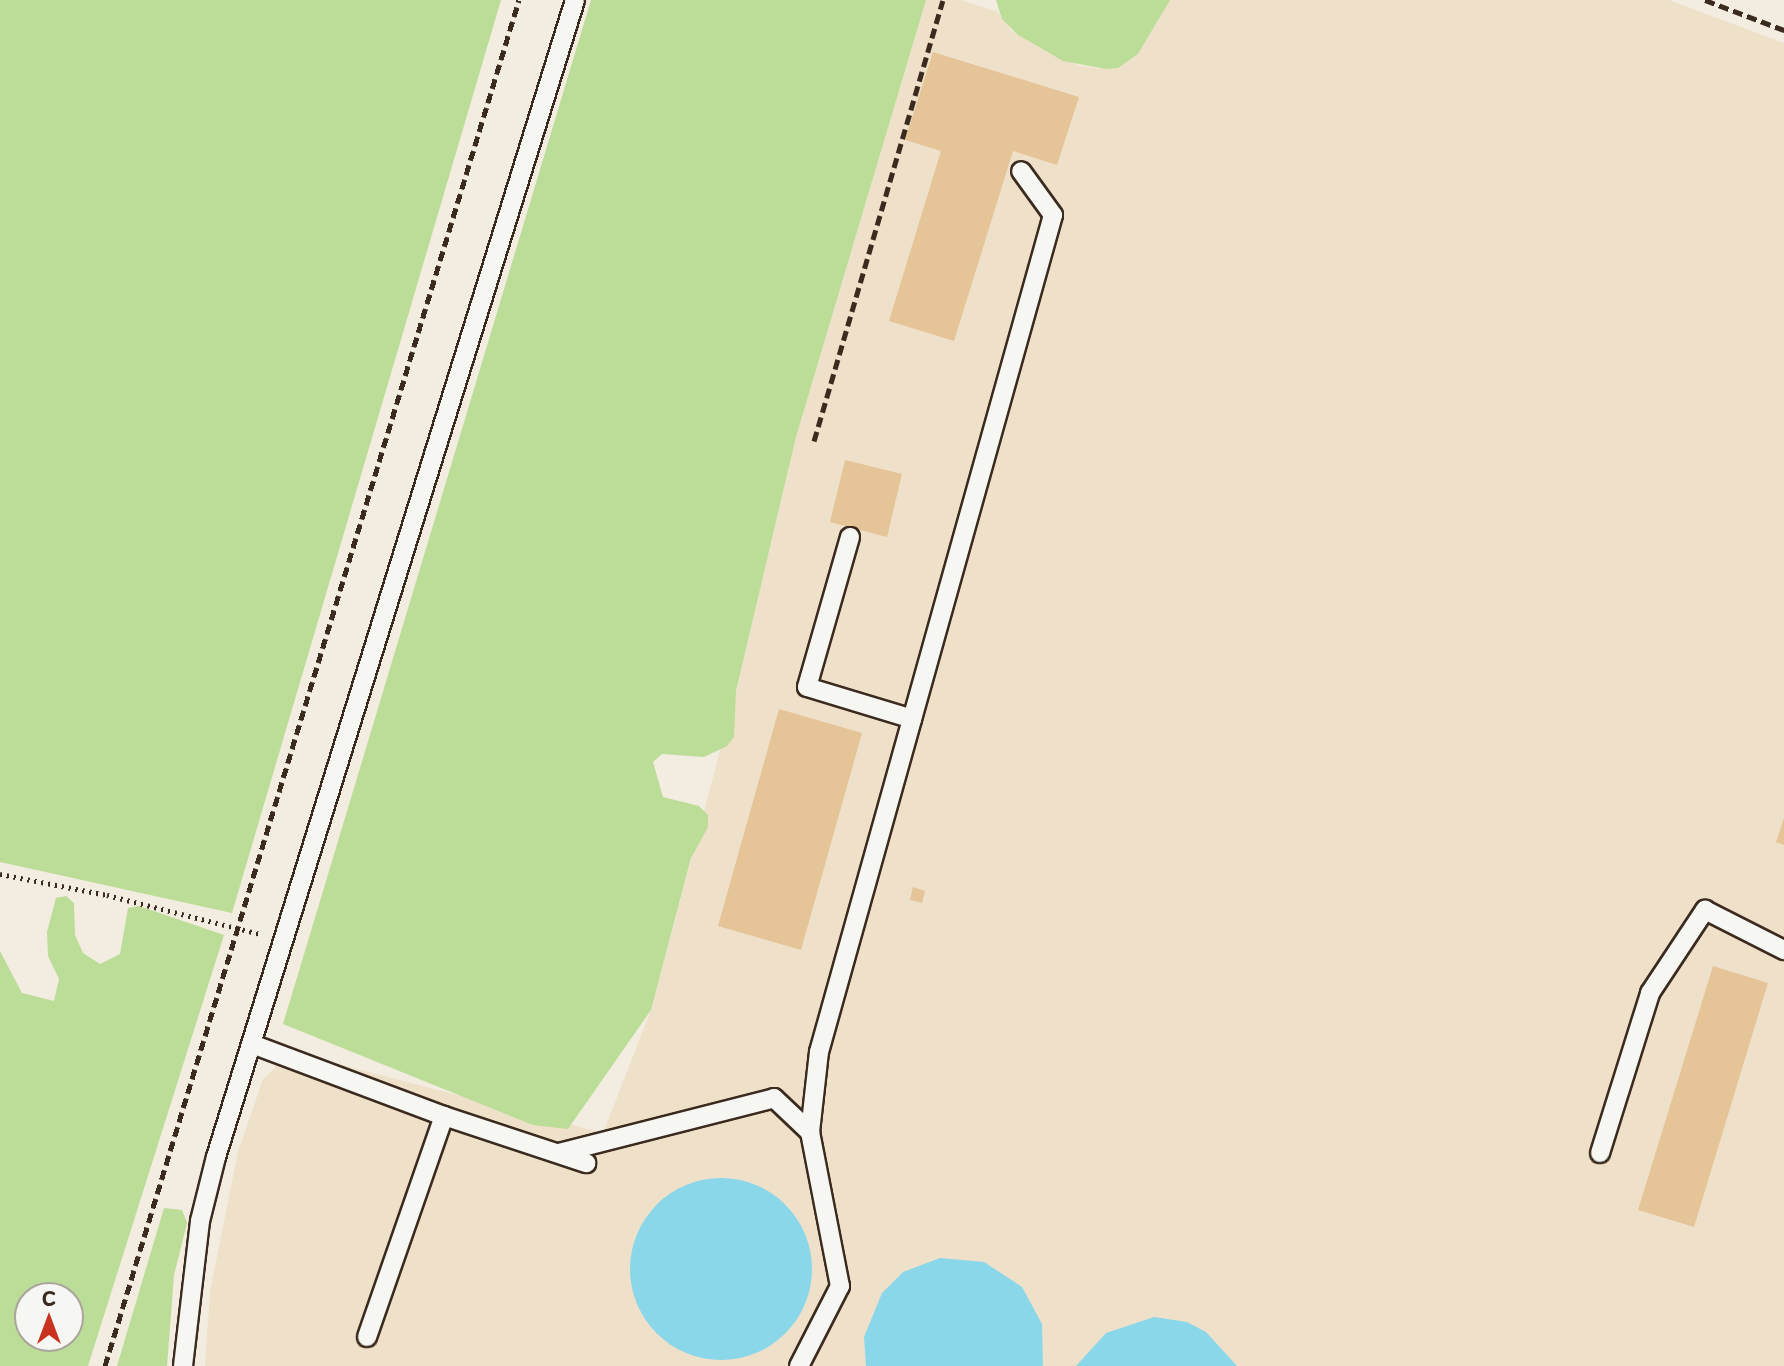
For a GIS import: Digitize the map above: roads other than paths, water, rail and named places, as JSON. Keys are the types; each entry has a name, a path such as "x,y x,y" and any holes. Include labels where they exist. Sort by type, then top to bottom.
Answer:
{"lane":[{"path":"183,1366 200,1221 252,1044 575,0"},
{"path":"799,1366 840,1286 810,1132 819,1052 1053,215 1021,171"},
{"path":"850,537 807,687 912,719"},
{"path":"1600,1153 1650,993 1704,910 1784,950"},
{"path":"252,1044 444,1116 586,1163"},
{"path":"559,1153 774,1098 810,1132"},
{"path":"367,1337 444,1116"}],"water":[{"path":"721,1178 756,1185 785,1205 805,1234 812,1269 805,1304 785,1333 756,1353 721,1360 686,1353 657,1333 637,1304 630,1269 637,1234 657,1205 686,1185"},
{"path":"940,1258 984,1262 1022,1287 1042,1324 1043,1366 866,1366 864,1337 882,1293 903,1272"},
{"path":"1154,1317 1187,1322 1206,1332 1237,1366 1076,1366 1106,1333"}],"railway":[{"path":"105,1366 519,0"},
{"path":"814,441 943,0"},
{"path":"1705,0 1784,30"}]}
